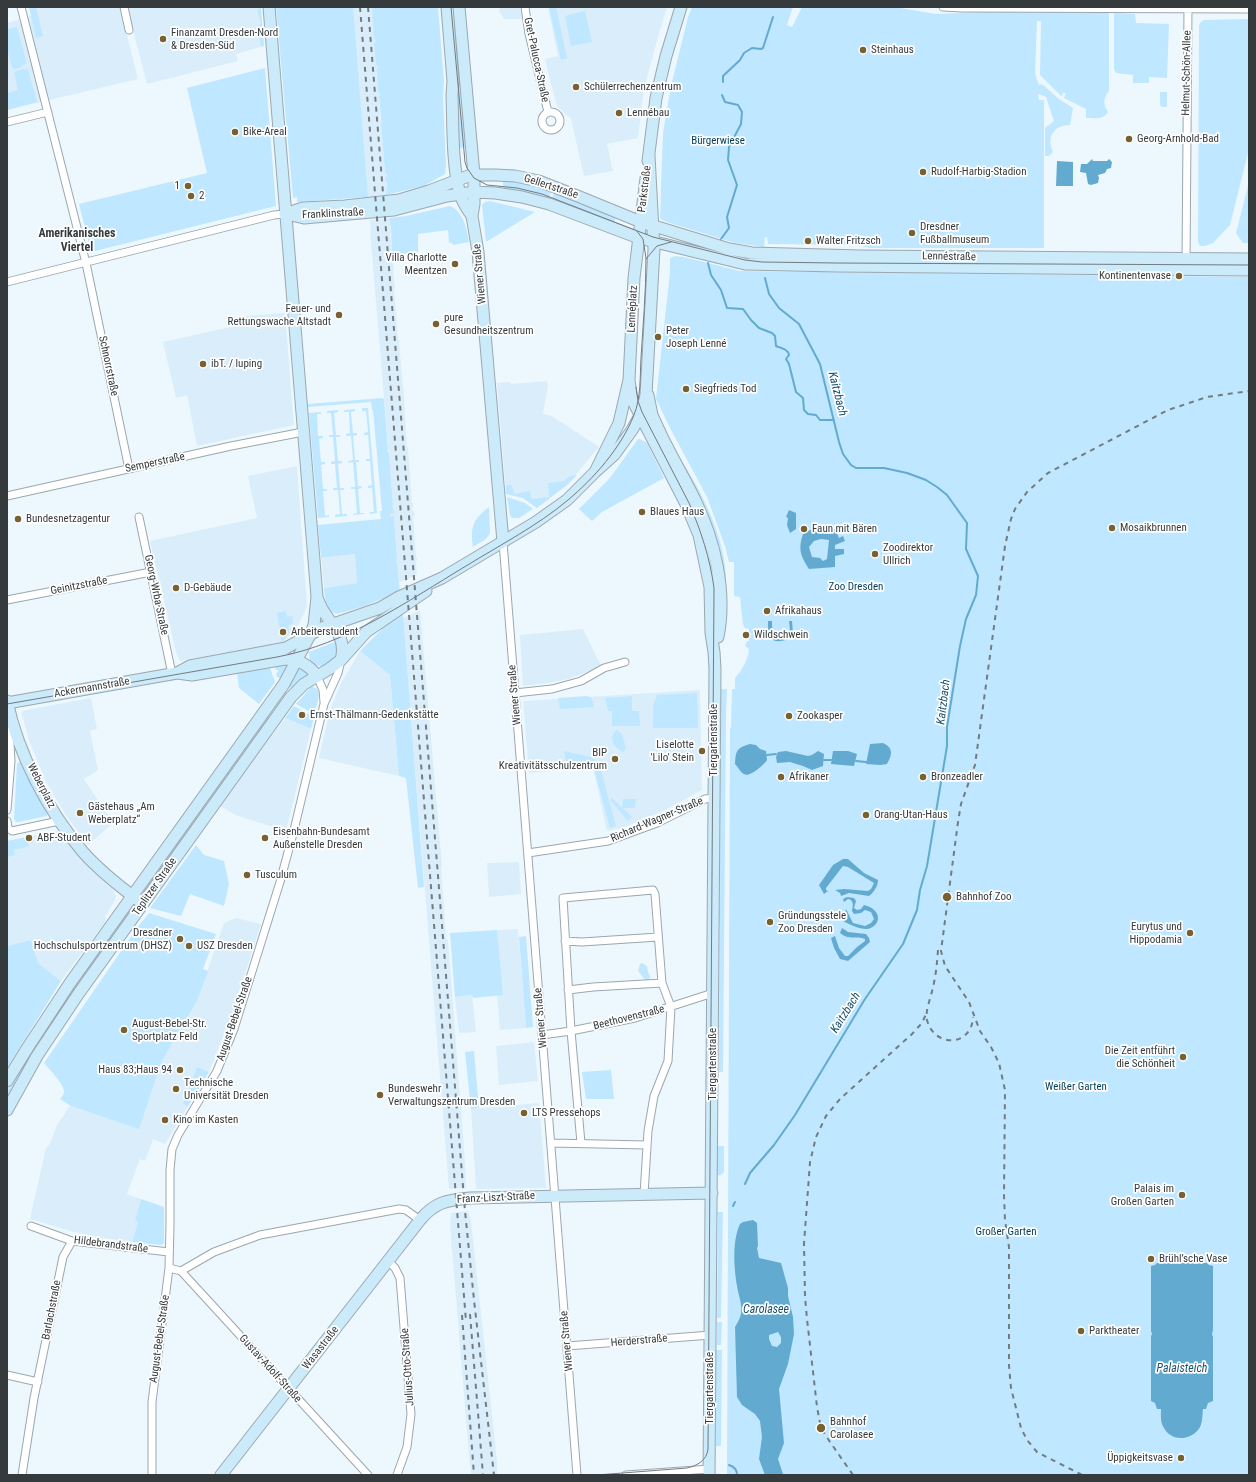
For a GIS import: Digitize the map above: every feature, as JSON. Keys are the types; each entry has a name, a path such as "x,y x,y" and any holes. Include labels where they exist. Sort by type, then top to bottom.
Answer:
{"main road":[{"path":"269,7 316,596 314,625 300,657 317,676 341,660 366,632 442,578"},
{"name":"Wiener Straße","path":"447,7 453,81 452,95 457,180 460,194 472,216"},
{"name":"Wiener Straße","path":"459,7 474,174 472,216 478,252 503,542"},
{"path":"649,155 656,98 666,56 681,7"},
{"name":"Parkstraße","path":"641,222 649,155"},
{"name":"Parkstraße","path":"649,155 653,225"},
{"name":"Gellertstraße","path":"457,180 474,174 514,176 539,181 641,222"},
{"name":"Franklinstraße","path":"286,214 304,208 345,206 399,200 429,191 457,180"},
{"name":"Gellertstraße","path":"460,194 474,192 495,193 522,197 545,203 638,238"},
{"name":"Franklinstraße","path":"286,214 304,218 394,210 460,194"},
{"path":"641,222 653,225"},
{"name":"Lennéplatz","path":"629,380 634,282 641,222"},
{"name":"Lennéstraße","path":"653,225 729,249 752,253 1186,264 1249,270"},
{"name":"Lennéplatz","path":"647,381 654,254 653,225"},
{"path":"638,238 654,242"},
{"name":"Lennéstraße","path":"654,242 728,261 745,264 766,265 1186,264 1249,259"},
{"path":"595,472 619,423 629,380"},
{"name":"Tiergartenstraße","path":"629,380 631,395 640,416 686,504 699,535 710,587 714,652 710,1472"},
{"path":"311,633 380,608 399,597 442,578 536,522 567,500 614,455 630,434 640,416 643,407 647,381"},
{"name":"Tiergartenstraße","path":"647,381 648,400 652,415 703,516 716,561 720,602 718,635 714,652"},
{"path":"316,596 323,611 333,624 342,644 343,649 341,660"},
{"name":"Ackermannstraße","path":"7,702 175,673 190,666 286,648 311,633"},
{"name":"Ackermannstraße","path":"175,673 192,675 300,657"},
{"name":"Teplitzer Straße","path":"7,1082 28,1046 70,984 284,684 300,657"},
{"name":"Teplitzer Straße","path":"7,1110 37,1056 58,1024 143,904 291,697 304,684 317,676"},
{"name":"Weberplatz","path":"7,702 23,750 37,782 59,821"},
{"path":"59,821 84,852 110,878 143,904"},
{"name":"Franz-Liszt-Straße","path":"420,1220 434,1207 448,1201 470,1198 712,1193"},
{"name":"Wasastraße","path":"221,1475 420,1220"}],"street":[{"name":"Schnorrstraße","path":"21,7 86,262 129,469"},
{"path":"124,7 129,30"},
{"name":"Gret-Palucca-Straße","path":"525,7 548,112"},
{"path":"944,7 1249,9"},
{"name":"Helmut-Schön-Allee","path":"1186,264 1188,8"},
{"path":"7,122 48,112"},
{"path":"7,282 274,215 286,214"},
{"name":"Semperstraße","path":"7,496 303,432"},
{"name":"Georg-Wrba-Straße","path":"139,517 175,673"},
{"name":"Wiener Straße","path":"503,542 578,1475"},
{"name":"Geinitzstraße","path":"7,600 151,572"},
{"name":"August-Bebel-Straße","path":"152,1475 152,1402 169,1268 170,1170 172,1149 178,1134 217,1071 234,1029 280,882 324,704 338,672 341,660"},
{"path":"515,693 552,689 581,681 604,668 625,662"},
{"name":"August-Bebel-Straße","path":"317,676 324,694 324,704"},
{"name":"Weberplatz","path":"7,809 11,761 9,726 11,717"},
{"name":"Richard-Wagner-Straße","path":"528,853 608,841 657,823 705,800 714,798"},
{"name":"Weberplatz","path":"7,821 8,828 12,831 59,821"},
{"path":"581,1143 571,1032 563,898 653,890 655,894 662,983 671,1007 668,1061 652,1102 647,1145 644,1194"},
{"path":"565,941 582,942 658,937"},
{"path":"568,990 662,983"},
{"name":"Beethovenstraße","path":"542,1035 571,1032 635,1018 713,993"},
{"path":"551,1143 647,1145"},
{"path":"169,1268 181,1270 214,1252 260,1235 399,1209 406,1210 420,1220"},
{"name":"Hildebrandstraße","path":"31,1226 72,1241 169,1252"},
{"name":"Barlachstraße","path":"22,1475 38,1382 63,1257 72,1241"},
{"name":"Julius-Otto-Straße","path":"388,1261 395,1268 400,1278 411,1414 407,1447 397,1475"},
{"name":"Gustav-Adolf-Straße","path":"181,1270 368,1475"},
{"name":"Herderstraße","path":"567,1346 711,1335"},
{"path":"7,1375 38,1382"},
{"path":"626,1475 710,1472"}],"shaded area":[{"path":"29,7 120,7 138,79 7,110 7,23 31,16"},
{"path":"127,7 261,7 264,46 236,54 238,61 147,84"},
{"path":"353,7 372,7 378,66 380,119 382,119 381,123 386,173 386,195 368,197 366,187 367,184 352,13"},
{"path":"500,7 520,7 522,19 504,19 499,11"},
{"path":"548,7 667,7 644,88 638,138 607,144 613,171 584,176 571,119 557,106 545,59 558,56"},
{"path":"389,218 398,339 400,342 407,448 413,503 412,511 414,511 415,516 413,516 417,558 417,575 400,582 396,559 394,517 391,517 390,513 393,513 393,504 370,231 370,220"},
{"path":"285,313 294,425 197,446 187,395 176,398 163,342 235,326 233,317"},
{"path":"547,381 548,386 543,414 552,416 599,447 567,485 537,508 523,498 506,494 497,383 510,382 511,384"},
{"path":"297,466 307,606 299,624 283,643 180,661 176,652 150,541 257,518 248,476"},
{"path":"355,554 358,583 324,588 321,558"},
{"path":"420,610 442,866 446,938 448,940 466,1188 449,1189 403,618"},
{"path":"583,629 601,666 569,679 523,686 520,635"},
{"path":"360,651 390,675 399,776 319,758 330,710 342,681"},
{"name":"BIP Kreativitätsschulzentrum","path":"700,690 702,790 661,812 622,828 607,831 593,767 529,773 523,701"},
{"path":"91,698 97,729 90,731 98,770 84,779 113,823 88,845 67,817 46,782 29,740 21,711"},
{"path":"285,718 311,729 286,831 235,815 219,805"},
{"path":"58,831 91,870 113,890 116,896 105,916 106,921 61,981 38,963 31,940 7,946 7,841"},
{"path":"519,862 521,894 489,897 487,863"},
{"name":"Technische Universität Dresden","path":"236,918 261,924 232,1014 209,1072 165,1144 153,1139 145,1161 140,1159 127,1194 141,1199 135,1220 138,1222 132,1242 96,1237 30,1219 46,1148 50,1144 57,1125 70,1106 139,1128 162,1061 197,1001 224,923"},
{"path":"518,929 526,1028 500,1030 497,995 502,995 497,930"},
{"path":"472,995 476,1032 459,1033 455,997"},
{"path":"534,1042 538,1081 499,1085 496,1046"},
{"path":"539,1103 546,1188 476,1189 471,1109"},
{"path":"468,1211 471,1221 497,1461 497,1475 471,1475 470,1467 450,1225 451,1213"}],"green space":[{"path":"29,7 36,7 43,36 36,38"},
{"path":"276,7 353,7 368,197 297,202 297,197 293,198"},
{"path":"372,7 438,7 444,81 445,174 424,186 386,195 387,183 385,177 387,176 385,173 380,95 378,92 378,66 376,65 374,42 376,42 374,38"},
{"path":"450,7 456,7 467,147 459,148 457,101"},
{"path":"549,7 556,7 567,58 561,60"},
{"name":"Bürgerwiese","path":"692,7 793,7 787,25 792,27 802,7 894,7 936,14 1006,11 1109,13 1109,91 1104,102 1108,112 1106,115 1101,117 1086,118 1086,109 1064,98 1066,93 1062,93 1063,95 1061,96 1040,75 1041,21 1037,21 1035,74 1039,85 1042,84 1059,99 1073,108 1070,125 1060,127 1053,133 1050,141 1053,152 1049,156 1045,156 1045,128 1054,121 1046,97 1038,94 1039,100 1044,100 1044,248 870,248 857,245 768,244 767,237 765,237 764,247 735,243 670,223 660,218 663,133 671,86 688,17"},
{"path":"261,8 264,46 261,47 257,26 261,24 257,10"},
{"path":"585,11 592,42 571,46 565,16"},
{"path":"1114,13 1135,14 1136,23 1169,24 1167,78 1149,77 1149,83 1133,83 1133,75 1116,73 1114,69"},
{"path":"1249,19 1249,149 1230,225 1213,243 1200,246 1198,242 1199,25 1204,20"},
{"path":"17,27 27,64 14,69 12,67 7,49 7,31 8,29"},
{"path":"265,68 276,206 91,252 79,204 207,173 187,88"},
{"path":"28,69 37,102 7,110 7,93 18,90 14,72"},
{"path":"1160,92 1167,92 1167,107 1162,107 1160,105"},
{"path":"498,178 552,189 548,201 498,190 498,188 503,188 503,182 498,181"},
{"path":"1249,182 1249,243 1243,243 1236,233"},
{"path":"554,193 616,217 614,223 552,199"},
{"path":"490,201 535,212 486,242 482,205 485,202"},
{"path":"450,206 458,212 464,221 469,242 453,245 452,243 449,243 448,230 418,234 418,252 392,255 389,218 406,216"},
{"name":"Großer Garten","path":"675,256 740,271 1249,277 1249,1475 727,1475 730,728 732,689 735,689 735,678 743,668 748,656 749,649 745,646 747,641 749,641 749,629 745,628 743,624 740,597 734,596 734,562 729,562 725,546 707,497 656,399 670,273 670,258"},
{"path":"384,399 387,450 389,454 392,505 394,513 390,514 391,517 394,516 396,560 400,591 365,606 337,614 330,610 326,604 324,588 357,583 355,554 321,558 318,525 381,519 380,511 382,511 373,410 371,402 308,407 308,404"},
{"path":"362,408 368,408 377,513 370,514 370,512 374,512 372,488 368,488 368,486 372,485 370,461 366,461 366,459 370,459 368,435 364,435 364,433 368,432 366,411 362,411"},
{"path":"355,409 355,411 351,412 353,433 357,433 357,435 353,436 355,460 359,460 359,462 356,462 358,486 361,486 362,488 358,489 360,513 364,514 353,515 357,513 355,489 351,489 351,487 355,487 353,462 349,463 348,461 353,460 351,436 346,436 346,434 350,433 349,412 344,412 344,410"},
{"path":"338,410 338,412 334,413 336,435 340,435 340,437 336,437 338,461 342,461 342,463 338,464 340,488 344,488 344,490 340,490 342,514 347,514 347,516 335,517 335,515 340,514 338,490 333,490 333,488 337,488 335,464 331,464 331,462 335,461 333,437 329,437 329,435 333,435 331,413 327,413 327,411"},
{"path":"321,412 321,414 317,414 318,436 323,436 323,438 319,439 321,462 325,462 325,464 321,465 323,489 327,489 327,491 323,491 325,516 329,515 329,517 318,518 309,413"},
{"path":"638,439 647,443 664,478 602,512 592,521 579,509 610,478"},
{"path":"674,449 704,500 719,538 724,558 726,577 725,596 722,584"},
{"path":"577,475 567,485 537,508 523,498 506,494 506,485 512,485 514,494 530,491 531,499 549,497 548,483 564,481 570,476"},
{"path":"507,497 525,503 533,509 519,518 512,518 510,515"},
{"path":"489,507 490,533 486,539 473,547 472,534 474,524 479,516"},
{"path":"286,611 287,617 292,616 293,624 288,625 289,633 282,642 277,613"},
{"path":"403,614 424,887 418,888 406,778 399,776 390,675 360,651 387,624"},
{"path":"337,641 337,656 324,666 317,666 312,663 309,652"},
{"path":"274,664 286,664 288,666 281,679 277,677 276,673 278,670 276,670"},
{"path":"270,668 275,682 259,704 239,688 237,673"},
{"path":"300,668 309,675 292,689 288,685"},
{"path":"311,687 318,690 319,693 314,714 296,704"},
{"path":"721,689 727,689 723,1072 719,1072 720,755 718,716 720,714"},
{"path":"697,693 698,728 653,728 653,706 657,695"},
{"path":"632,696 632,711 639,711 640,726 612,726 612,711 608,711 605,698"},
{"path":"591,697 594,707 560,709 558,698"},
{"path":"294,706 314,717 311,729 285,718"},
{"path":"266,715 271,719 150,886 148,884"},
{"path":"617,730 622,734 626,748 623,752 617,748 612,739 612,736"},
{"path":"564,751 591,757 598,763 599,766 567,769"},
{"path":"19,762 22,763 30,782 47,813 47,816 18,822 14,819 17,764"},
{"path":"600,767 616,826 610,828 594,769"},
{"path":"612,798 632,817 628,821 610,800"},
{"path":"623,799 636,799 635,808 622,808"},
{"path":"27,837 29,846 14,850 15,855 7,857 7,841"},
{"path":"196,845 204,855 224,861 229,884 224,906 190,894 181,916 150,908"},
{"path":"130,905 133,907 7,1103 7,1091 44,1028"},
{"path":"149,913 216,934 203,969 208,971 197,1001 162,1061 139,1129 71,1106 60,1099 64,1093 64,1090 57,1078 44,1063 137,928"},
{"path":"497,930 503,995 473,998 472,995 455,997 450,933"},
{"path":"526,936 533,1027 526,1028 519,937"},
{"path":"31,940 38,963 61,981 7,1068 7,946"},
{"path":"642,963 647,966 650,976 649,980 646,981 638,971 640,964"},
{"path":"474,1051 479,1108 471,1109 465,1052"},
{"path":"197,1067 209,1072 188,1106 183,1104"},
{"path":"611,1070 614,1099 586,1099 582,1072"},
{"path":"716,1146 724,1146 724,1172 721,1175 716,1175"},
{"path":"141,1199 164,1207 164,1243 161,1245 132,1242 138,1222 135,1220"},
{"path":"716,1212 723,1212 721,1318 717,1318 718,1216"},
{"path":"717,1322 722,1322 721,1345 717,1345"},
{"path":"716,1350 722,1350 721,1446 716,1446"}],"water":[{"path":"1092,159 1093,161 1107,161 1109,159 1112,162 1111,168 1107,169 1105,173 1098,175 1098,183 1091,185 1088,184 1086,173 1080,172 1081,164 1087,164"},
{"path":"1057,161 1073,162 1073,186 1056,186"},
{"path":"789,510 796,513 796,529 790,533 787,525 788,518 786,517"},
{"path":"817,529 826,533 835,529 839,538 843,536 845,541 835,545 835,549 844,549 844,554 835,556 835,567 809,569 802,556 800,548 803,534 810,530","holes":["821,539 829,540 827,559 823,561 820,558 812,557 809,547 814,541"]},
{"path":"768,621 772,621 772,629 774,634 782,636 786,635 790,629 789,621 792,621 793,634 789,639 779,641 773,640 769,633"},
{"path":"883,743 889,747 891,752 887,764 866,764 870,744"},
{"path":"750,744 756,745 760,749 766,751 767,760 756,770 746,775 735,764 735,760 736,753 739,749"},
{"path":"786,751 808,756 818,751 824,754 823,766 812,770 790,762 777,763 776,757 778,752"},
{"path":"833,751 848,751 857,754 854,766 831,764"},
{"path":"843,859 848,859 864,873 878,880 873,893 869,896 849,893 841,896 840,893 835,890 844,889 868,891 874,883 848,867 843,866 826,888 828,891 824,894 819,885 833,865"},
{"path":"847,897 854,898 856,901 854,908 857,910 861,909 864,905 874,910 877,914 878,920 873,927 864,929 843,921 846,909 853,923 865,926 871,923 874,919 871,912 865,910 861,913 854,914 852,911 853,904 851,900 848,899 844,902 843,899"},
{"path":"842,928 848,932 866,934 870,942 848,961 840,959 831,938 835,936 839,948 845,956 848,956 865,941 865,939 847,937 840,933"},
{"name":"Carolasee","path":"753,1220 757,1223 757,1248 759,1258 781,1263 788,1288 788,1296 793,1317 794,1334 788,1364 779,1389 784,1443 778,1459 783,1474 785,1475 765,1475 759,1459 762,1437 760,1421 755,1414 742,1405 737,1397 735,1327 740,1316 741,1307 736,1279 734,1254 737,1231 740,1224","holes":["778,1332 781,1337 781,1343 777,1347 772,1346 769,1335"]},
{"name":"Palaisteich","path":"1157,1263 1207,1263 1213,1266 1213,1401 1208,1403 1206,1409 1203,1409 1200,1428 1194,1434 1185,1438 1175,1437 1167,1432 1162,1423 1161,1409 1157,1409 1155,1403 1151,1401 1151,1266"}],"waterway":[{"path":"723,82 723,76 740,60 744,53 752,48 763,48 773,17"},
{"path":"721,239 729,228 727,217 737,185 728,160 729,147 741,124 742,112 738,105 725,102 722,95"},
{"path":"708,263 711,275 721,290 727,308 743,309 759,328 772,333 775,336 776,346 787,351 789,355 786,359 789,364 796,392 803,398 804,410 808,414 816,415 820,420 834,420"},
{"name":"Kaitzbach","path":"745,1184 750,1173 774,1145 795,1115 865,999 903,944 917,910 920,890 927,866 947,746 947,727 960,646 966,619 976,595 978,576 966,549 967,523 947,495 926,480 907,473 884,468 856,468 851,465 843,454 820,364 799,324 779,308 769,294 765,278"},
{"path":"767,755 776,754"},
{"path":"824,760 831,760"},
{"path":"856,761 866,762"},
{"name":"Kaitzbach","path":"733,1206 735,1202"},
{"name":"Kaitzbach","path":"729,1465 735,1468 737,1475"}],"tram line":[{"path":"451,7 465,162 474,178 487,185 517,188 542,194 653,237 745,260 762,262 1249,265"},
{"path":"7,704 277,657 303,651 328,642 352,632 398,607 518,535 568,500 597,472 614,451 634,415 638,401 640,387 646,258 643,239 636,230"},
{"path":"646,259 657,246 671,242"},
{"path":"597,1475 687,1468 701,1462 706,1456 708,1449 714,588 707,555 689,503 642,412 638,401 636,387"}],"railway":[{"path":"360,7 466,1321"},
{"path":"368,7 465,1211 494,1475"},
{"path":"1082,1475 1037,1452 1027,1440 1021,1428 1011,1388 1009,1366 1009,1247 1005,1220 1004,1195 1005,1090 999,1063 991,1047 980,1031 969,1002 945,966 941,951 958,822 961,804 975,765 1005,546 1011,519 1015,509 1027,492 1048,473 1168,410 1207,397 1249,391"},
{"path":"938,950 935,978 927,1012 927,1020 931,1029 937,1036 944,1039 960,1039 971,1027 973,1017"},
{"path":"853,1475 821,1428 817,1407 805,1297 804,1244 810,1162 816,1137 826,1116 840,1099 912,1034 922,1023 927,1012"},
{"path":"470,1314 483,1475"},
{"path":"462,1315 474,1475"}],"place":[{"name":"Finanzamt Dresden-Nord & Dresden-Süd","path":"163,39"},
{"name":"Steinhaus","path":"863,50"},
{"name":"Schülerrechenzentrum","path":"576,87"},
{"name":"Lennébau","path":"619,113"},
{"name":"Bike-Areal","path":"235,132"},
{"name":"Georg-Arnhold-Bad","path":"1129,139"},
{"name":"Rudolf-Harbig-Stadion","path":"923,172"},
{"name":"1","path":"188,186"},
{"name":"2","path":"191,196"},
{"name":"Dresdner Fußballmuseum","path":"912,233"},
{"name":"Walter Fritzsch","path":"808,241"},
{"name":"Villa Charlotte Meentzen","path":"455,264"},
{"name":"Kontinentenvase","path":"1179,276"},
{"name":"Feuer- und Rettungswache Altstadt","path":"339,315"},
{"name":"pure Gesundheitszentrum","path":"436,324"},
{"name":"Peter Joseph Lenné","path":"658,337"},
{"name":"ibT. / luping","path":"203,364"},
{"name":"Siegfrieds Tod","path":"686,389"},
{"name":"Blaues Haus","path":"642,512"},
{"name":"Bundesnetzagentur","path":"18,519"},
{"name":"Mosaikbrunnen","path":"1112,528"},
{"name":"Faun mit Bären","path":"804,529"},
{"name":"Zoodirektor Ullrich","path":"875,554"},
{"name":"D-Gebäude","path":"176,588"},
{"name":"Afrikahaus","path":"767,611"},
{"name":"Arbeiterstudent","path":"283,632"},
{"name":"Wildschwein","path":"746,635"},
{"name":"Ernst-Thälmann-Gedenkstätte","path":"302,715"},
{"name":"Zookasper","path":"789,716"},
{"name":"Liselotte 'Lilo' Stein","path":"702,751"},
{"name":"BIP Kreativitätsschulzentrum","path":"615,759"},
{"name":"Afrikaner","path":"781,777"},
{"name":"Bronzeadler","path":"923,777"},
{"name":"Gästehaus „Am Weberplatz“","path":"80,813"},
{"name":"Orang-Utan-Haus","path":"866,815"},
{"name":"ABF-Student","path":"29,838"},
{"name":"Eisenbahn-Bundesamt Außenstelle Dresden","path":"265,838"},
{"name":"Tusculum","path":"247,875"},
{"name":"Bahnhof Zoo","path":"947,897"},
{"name":"Gründungsstele Zoo Dresden","path":"770,922"},
{"name":"Eurytus und Hippodamia","path":"1190,933"},
{"name":"Dresdner Hochschulsportzentrum (DHSZ)","path":"180,939"},
{"name":"USZ Dresden","path":"189,946"},
{"name":"August-Bebel-Str. Sportplatz Feld","path":"124,1030"},
{"name":"Die Zeit entführt die Schönheit","path":"1183,1057"},
{"name":"Haus 83;Haus 94","path":"180,1070"},
{"name":"Technische Universität Dresden","path":"176,1089"},
{"name":"Bundeswehr Verwaltungszentrum Dresden","path":"380,1095"},
{"name":"LTS Pressehops","path":"524,1113"},
{"name":"Kino im Kasten","path":"165,1120"},
{"name":"Palais im Großen Garten","path":"1182,1195"},
{"name":"Brühl’sche Vase","path":"1151,1259"},
{"name":"Parktheater","path":"1081,1331"},
{"name":"Bahnhof Carolasee","path":"821,1428"},
{"name":"Üppigkeitsvase","path":"1181,1458"}],"district":[{"name":"Amerikanisches Viertel","path":"77,241"}],"park label":[{"name":"Zoo Dresden","path":"856,587"},
{"name":"Weißer Garten","path":"1076,1087"}]}
